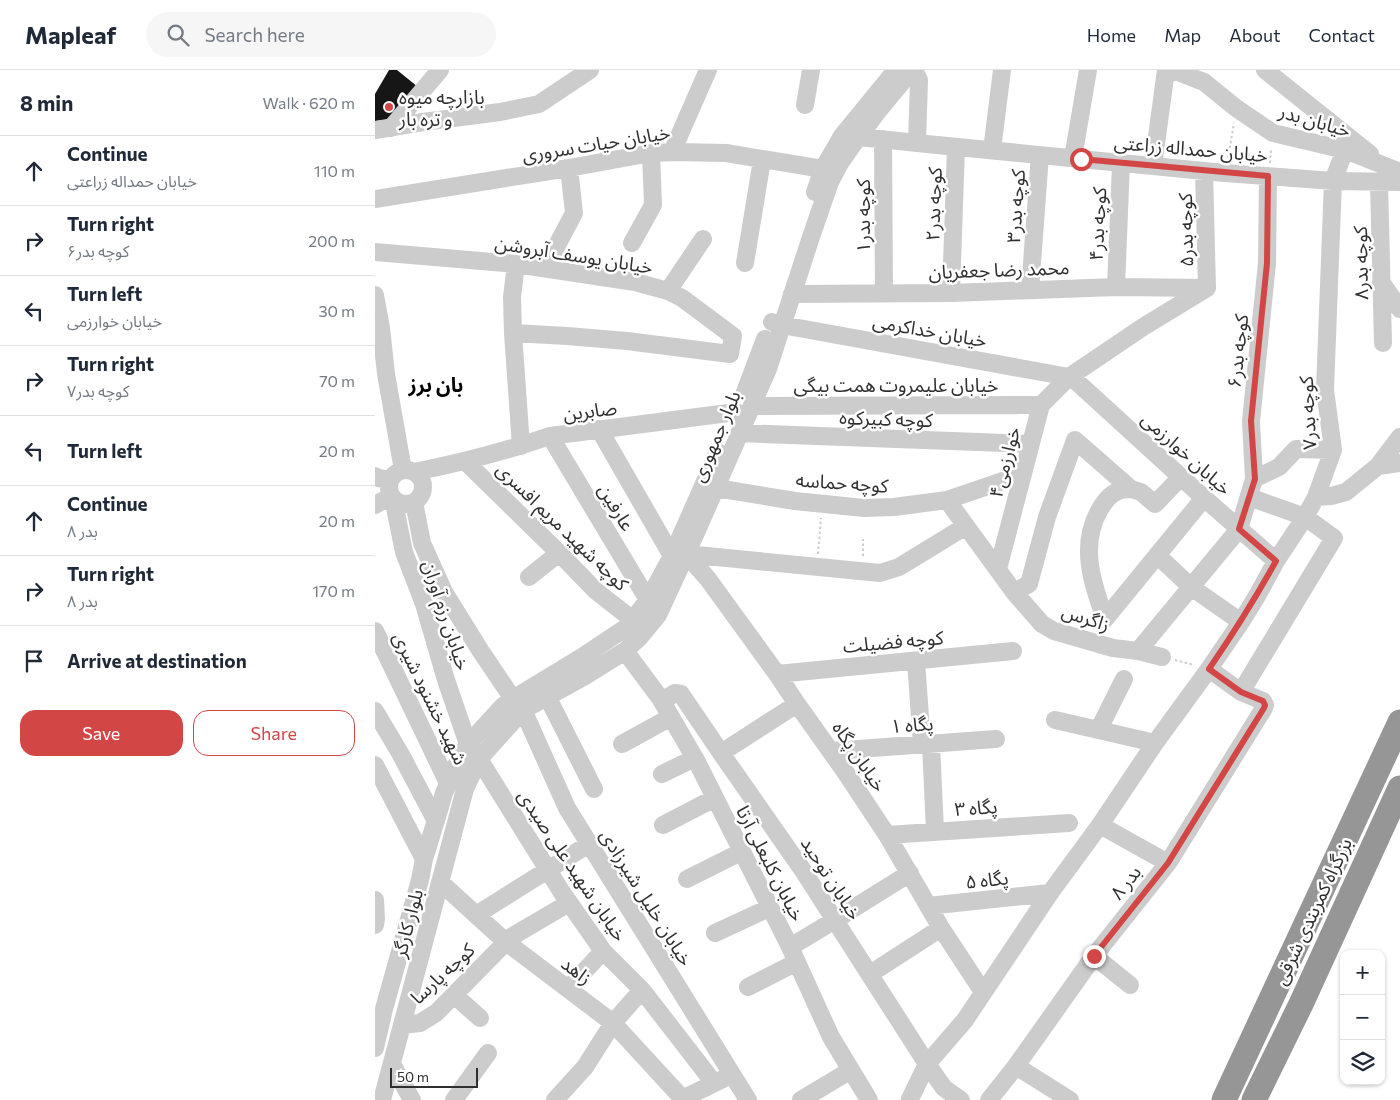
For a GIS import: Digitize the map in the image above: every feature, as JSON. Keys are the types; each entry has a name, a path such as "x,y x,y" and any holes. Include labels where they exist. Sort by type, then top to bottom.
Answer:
{"highway":[{"name":"بزرگراه کمربندی شرقی","path":"1224,1100 1400,722"},
{"name":"بزرگراه کمربندی شرقی","path":"1254,1100 1301,1004 1400,788"}],"street":[{"path":"383,129 440,70"},
{"path":"672,152 708,70"},
{"path":"805,105 811,70"},
{"name":"بلوار جمهوری","path":"479,759 518,705 582,657 627,627 638,626 658,614 679,555 744,409 768,369 777,323 823,169 842,136 896,70"},
{"path":"913,70 919,80 917,143"},
{"name":"بلوار جمهوری","path":"777,323 792,294 830,182 840,163 878,111 913,70"},
{"path":"992,150 1002,70"},
{"path":"1073,158 1088,70"},
{"path":"1153,166 1172,70"},
{"name":"خیابان بدر","path":"1172,70 1203,82 1273,133 1345,150 1400,172"},
{"path":"1265,70 1383,164"},
{"path":"383,129 500,112 539,104 576,73"},
{"name":"خیابان حمداله زراعتی","path":"859,137 1268,176 1333,181 1400,182"},
{"name":"کوچه بدر۱","path":"883,139 884,292"},
{"name":"کوچه بدر۲","path":"951,293 956,147"},
{"name":"کوچه بدر۷","path":"910,1098 927,1064 965,1020 1050,894 1241,622 1316,497 1333,450 1325,390 1333,181 1345,150"},
{"path":"632,244 653,205 651,153"},
{"name":"خیابان حیات سروری","path":"375,199 651,153 726,153 823,169"},
{"name":"کوچه بدر۳","path":"1030,290 1039,155"},
{"path":"745,264 762,160"},
{"name":"کوچه بدر۴","path":"1115,287 1121,163"},
{"path":"545,268 574,213 569,168"},
{"name":"کوچه بدر۵","path":"1204,170 1207,288"},
{"name":"کوچه بدر۶","path":"1239,529 1255,479 1251,421 1267,263 1268,176"},
{"name":"کوچه بدر۸","path":"1379,182 1383,343"},
{"path":"668,291 703,239"},
{"name":"خیابان یوسف آبروشن","path":"375,252 515,264 635,282 668,291 682,298 733,336 730,354 627,340 513,333"},
{"path":"515,264 512,297 513,333 521,446"},
{"path":"1381,282 1400,283"},
{"path":"1381,282 1400,309"},
{"name":"محمد رضا جعفریان","path":"792,294 951,293 1115,287 1207,288"},
{"name":"خوارزمی۴","path":"998,569 1041,405 1069,377 1143,327 1207,288"},
{"name":"خیابان رزم آوران","path":"375,295 381,328 395,484 404,552 424,604 468,744 479,759"},
{"name":"خیابان خداکرمی","path":"777,323 1069,377"},
{"name":"خیابان خوارزمی","path":"1069,377 1077,382 1276,561"},
{"name":"خیابان علیمروت همت بیگی","path":"744,409 1041,405"},
{"name":"بلوار جمهوری","path":"468,744 503,706 518,705 548,698 625,651 638,626 648,600 679,555 716,488 739,433 744,409"},
{"name":"صابرین","path":"375,504 395,484 550,436 744,409"},
{"name":"خیابان پگاه","path":"599,430 679,555 708,579 831,751 887,835 941,928 983,992"},
{"name":"کوچه کبیرکوه","path":"739,433 1030,444"},
{"name":"عارفین","path":"550,436 648,600"},
{"path":"1316,497 1346,492 1378,466 1400,437"},
{"path":"1014,592 1029,584 1047,516 1075,440 1131,489"},
{"path":"1255,479 1279,467 1296,449 1333,450"},
{"name":"کوچه شهید مریم افسری","path":"459,463 559,553 595,591 638,626"},
{"path":"1378,466 1400,463"},
{"name":"کوچه حماسه","path":"716,488 795,501 864,508 947,500 1023,474"},
{"path":"1181,477 1155,504 1141,492 1131,489 1120,489 1105,501 1097,514 1088,543 1094,586 1105,618 1204,498"},
{"name":"خیابان رزم آوران","path":"395,484 399,502 407,504 414,502 422,543 444,592 518,705"},
{"path":"1209,669 1241,692 1334,538 1305,517 1249,497"},
{"name":"زاگرس","path":"947,500 1014,592 1043,624 1054,631 1113,648 1139,651 1162,657"},
{"path":"679,555 880,573 899,567 966,526"},
{"path":"1139,651 1239,529"},
{"path":"404,552 422,543"},
{"path":"529,577 559,553"},
{"path":"1157,555 1191,587 1241,622"},
{"name":"شهید خشنود شیری","path":"375,631 448,783"},
{"name":"خیابان کلبعلی آرتا","path":"625,651 662,701 695,758 831,1036 869,1100"},
{"name":"کوچه فضیلت","path":"777,674 1013,651"},
{"path":"916,660 927,744 935,831"},
{"path":"1099,729 1123,679"},
{"name":"بدر ۸","path":"989,1100 1016,1066 1094,956 1168,863 1264,708 1263,701 1241,692"},
{"name":"خیابان توحید","path":"662,701 675,693 681,694 802,869 927,1064 944,1088 961,1100"},
{"path":"548,698 594,789"},
{"path":"721,753 797,704"},
{"name":"خیابان خلیل شیرزادی","path":"518,705 567,808 748,1100"},
{"path":"375,711 436,821"},
{"path":"622,744 671,717"},
{"path":"1055,720 1155,743"},
{"name":"پگاه ۱","path":"831,751 996,739"},
{"name":"بلوار کارگر","path":"375,1048 424,859 448,783 468,744"},
{"path":"662,774 695,758"},
{"name":"بلوار کارگر","path":"382,1100 465,789 479,759"},
{"name":"خیابان شهید علی صیدی","path":"479,759 569,903 603,951 642,990 714,1083"},
{"path":"375,765 424,859"},
{"path":"663,824 715,798"},
{"name":"پگاه ۳","path":"887,835 1069,823"},
{"path":"1099,825 1168,863"},
{"path":"476,915 589,844"},
{"path":"687,879 741,852"},
{"path":"748,987 793,955 835,920 910,873"},
{"name":"زاهد","path":"440,882 506,942 613,1023 681,1099"},
{"name":"پگاه ۵","path":"928,906 1050,894"},
{"path":"375,900 375,925"},
{"name":"کوچه پارسا","path":"402,1025 420,1022 436,1013 511,937 569,903"},
{"path":"715,933 769,908"},
{"path":"870,974 941,928"},
{"path":"568,989 603,951"},
{"path":"1094,956 1129,985"},
{"path":"555,1100 585,1067 613,1023 642,990"},
{"path":"454,995 480,1018"},
{"path":"454,1100 488,1053"},
{"path":"392,1064 412,1100"},
{"path":"1016,1066 1071,1100"},
{"path":"801,1100 830,1093 851,1070"},
{"path":"681,1099 733,1075"}],"path":[{"path":"1225,172 1237,108"},
{"path":"1268,176 1273,133"},
{"path":"817,567 822,504"},
{"path":"863,539 863,572"},
{"path":"1162,657 1209,669"}],"building":[{"name":"بازارچه میوه و تره بار","path":"389,70 397,70 418,87 394,119 375,121 375,94"}],"place":[{"name":"بازارچه میوه و تره بار","path":"389,107"}],"district":[{"name":"بان برز","path":"436,384"}],"route":[{"path":"1081,159 1268,176 1267,263 1251,421 1255,479 1239,529 1276,561 1241,622 1209,669 1241,692 1263,701 1264,708 1168,863 1094,956"}]}
